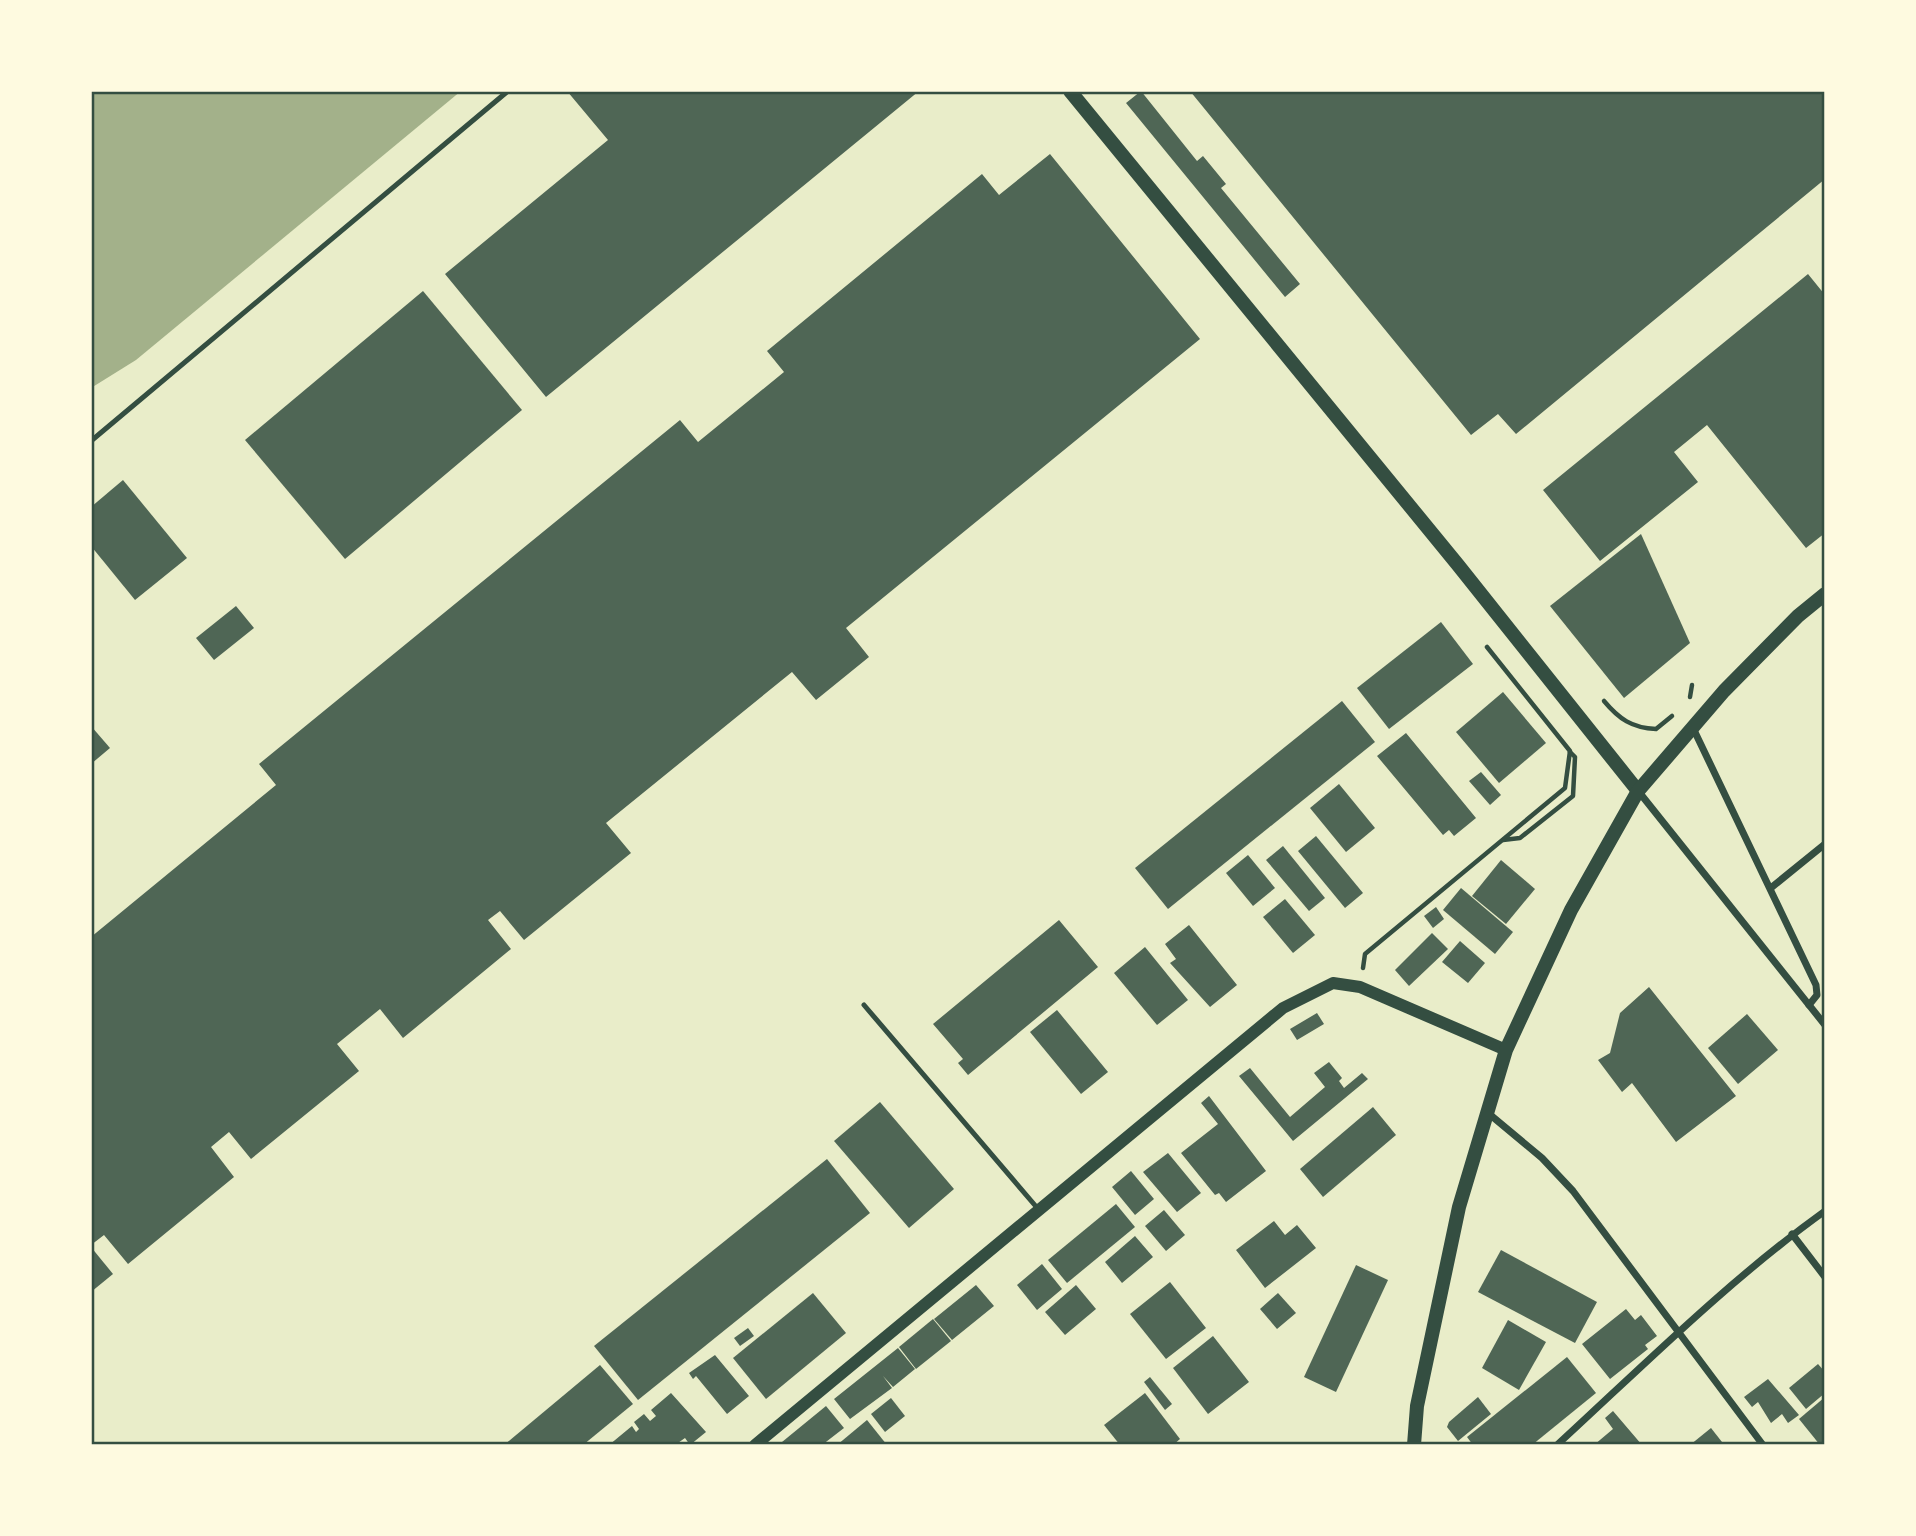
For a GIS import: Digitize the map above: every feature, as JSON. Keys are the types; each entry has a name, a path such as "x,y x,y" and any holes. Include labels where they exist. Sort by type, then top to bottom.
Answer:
{"main road":[{"path":"1070,91 1458,565 1638,791"},
{"path":"1414,1445 1417,1406 1458,1207 1506,1050 1571,910 1638,791 1788,625 1825,594"}],"street":[{"path":"1693,728 1772,887 1816,985 1817,995 1809,1005"},
{"path":"1638,791 1825,1025"},
{"path":"1772,887 1825,844"},
{"path":"755,1445 1283,1008 1333,983 1360,987 1506,1050"},
{"path":"1487,1113 1542,1158 1573,1191 1763,1445"},
{"path":"1557,1445 1679,1331 1793,1234 1825,1211"},
{"path":"1793,1234 1825,1277"}],"lane":[{"path":"91,440 508,91"},
{"path":"864,1005 1039,1210"}],"path":[{"path":"1487,647 1575,757 1573,796 1520,838 1500,841"},
{"path":"1684,705 1691,696 1692,685"},
{"path":"1604,701 1619,720 1654,731 1675,713"},
{"path":"1360,987 1365,954 1564,788 1570,751"}],"shaded area":[{"path":"91,91 461,91 136,360 91,388"}],"building":[{"path":"567,91 919,91 546,397 445,274 608,140"},
{"path":"1141,91 1197,161 1203,156 1226,184 1221,188 1300,284 1285,297 1126,103"},
{"path":"1190,91 1825,91 1825,179 1516,434 1498,414 1471,435"},
{"path":"1050,154 1200,339 846,628 869,657 816,700 792,672 606,823 631,853 524,940 500,911 488,920 511,949 403,1038 380,1009 337,1044 359,1071 251,1159 229,1132 211,1147 234,1177 128,1264 104,1235 91,1245 91,937 276,785 259,764 680,420 698,442 784,372 767,351 982,174 999,195"},
{"path":"1808,274 1825,295 1825,533 1806,548 1707,425 1674,452 1698,482 1600,561 1543,490"},
{"path":"423,291 522,410 345,559 245,440"},
{"path":"123,480 187,558 135,600 91,546 91,507"},
{"path":"1641,534 1690,643 1624,698 1550,606"},
{"path":"236,606 254,628 214,660 196,638"},
{"path":"1441,622 1473,664 1389,729 1357,688"},
{"path":"1503,692 1546,743 1499,783 1456,732"},
{"path":"1342,701 1375,742 1168,909 1135,868"},
{"path":"91,726 110,748 91,764"},
{"path":"1406,733 1476,818 1454,836 1449,830 1443,835 1377,756"},
{"path":"1481,772 1501,795 1490,805 1469,781"},
{"path":"1339,784 1375,828 1346,852 1310,808"},
{"path":"1316,836 1363,893 1345,908 1298,851"},
{"path":"1283,846 1325,898 1309,911 1266,860"},
{"path":"1248,855 1275,888 1253,906 1226,873"},
{"path":"1501,860 1535,889 1506,924 1472,896"},
{"path":"1461,888 1513,932 1495,954 1443,910"},
{"path":"1285,899 1315,935 1293,953 1263,917"},
{"path":"1436,907 1444,919 1433,928 1424,916"},
{"path":"1059,920 1098,967 968,1075 958,1063 963,1059 933,1024"},
{"path":"1189,925 1237,985 1210,1007 1170,963 1176,959 1165,944"},
{"path":"1432,933 1448,949 1409,986 1395,970"},
{"path":"1460,941 1485,963 1468,983 1442,962"},
{"path":"1145,947 1188,1000 1157,1025 1114,973"},
{"path":"1649,987 1736,1096 1676,1142 1632,1083 1622,1092 1598,1060 1610,1053 1620,1013"},
{"path":"1057,1010 1108,1072 1081,1094 1030,1032"},
{"path":"1317,1013 1324,1024 1297,1040 1290,1029"},
{"path":"1747,1014 1778,1050 1738,1084 1708,1048"},
{"path":"1329,1062 1342,1078 1339,1081 1344,1088 1362,1073 1368,1079 1293,1141 1239,1076 1250,1068 1290,1117 1325,1087 1314,1073"},
{"path":"1209,1096 1266,1171 1226,1202 1219,1193 1215,1195 1181,1153 1218,1124 1201,1103"},
{"path":"880,1102 954,1189 909,1228 834,1141"},
{"path":"1373,1107 1396,1135 1323,1197 1300,1169"},
{"path":"1168,1153 1201,1193 1177,1212 1143,1172"},
{"path":"827,1159 870,1213 638,1400 594,1346"},
{"path":"1131,1171 1154,1199 1135,1215 1112,1187"},
{"path":"1116,1204 1135,1227 1067,1283 1048,1260"},
{"path":"1164,1210 1185,1235 1166,1251 1145,1226"},
{"path":"1274,1221 1285,1235 1297,1225 1316,1248 1265,1288 1236,1250"},
{"path":"1135,1236 1153,1257 1122,1283 1105,1262"},
{"path":"91,1247 113,1274 91,1292"},
{"path":"1501,1250 1597,1302 1575,1343 1478,1292"},
{"path":"1042,1264 1062,1289 1037,1310 1017,1285"},
{"path":"1356,1265 1388,1280 1336,1392 1304,1377"},
{"path":"1170,1282 1206,1328 1166,1359 1130,1314"},
{"path":"976,1285 994,1306 952,1340 934,1319"},
{"path":"1076,1285 1096,1309 1065,1335 1045,1312"},
{"path":"813,1293 846,1333 766,1399 733,1358"},
{"path":"1278,1293 1296,1313 1277,1329 1260,1309"},
{"path":"1626,1309 1635,1320 1641,1315 1657,1336 1645,1345 1648,1349 1610,1379 1582,1344"},
{"path":"933,1319 951,1341 916,1369 899,1347"},
{"path":"1508,1320 1546,1342 1519,1390 1482,1368"},
{"path":"748,1328 754,1336 740,1346 734,1338"},
{"path":"1213,1336 1249,1382 1208,1414 1173,1368"},
{"path":"898,1348 915,1369 893,1387 883,1376 892,1388 850,1419 834,1399"},
{"path":"715,1355 749,1396 727,1414 696,1376 693,1379 689,1373"},
{"path":"1567,1357 1596,1393 1532,1445 1473,1445 1467,1437"},
{"path":"1818,1364 1825,1372 1825,1393 1806,1409 1789,1388"},
{"path":"600,1365 633,1404 583,1445 504,1445"},
{"path":"1150,1377 1172,1404 1165,1410 1144,1382"},
{"path":"1768,1379 1799,1415 1788,1423 1782,1414 1771,1423 1758,1402 1752,1407 1744,1397"},
{"path":"671,1393 706,1432 690,1445 685,1438 675,1445 609,1445 632,1426 636,1432 639,1429 634,1422 644,1414 650,1421 656,1416 651,1410"},
{"path":"1145,1393 1180,1439 1173,1445 1120,1445 1104,1425"},
{"path":"1478,1397 1491,1414 1458,1441 1447,1427 1449,1422"},
{"path":"1825,1397 1825,1445 1820,1445 1799,1419"},
{"path":"891,1398 905,1416 885,1432 871,1414"},
{"path":"826,1406 844,1428 822,1445 784,1445 782,1442"},
{"path":"1613,1411 1642,1445 1594,1445 1613,1429 1605,1418"},
{"path":"867,1420 887,1445 837,1445"},
{"path":"1711,1428 1722,1442 1718,1445 1690,1445"}]}
